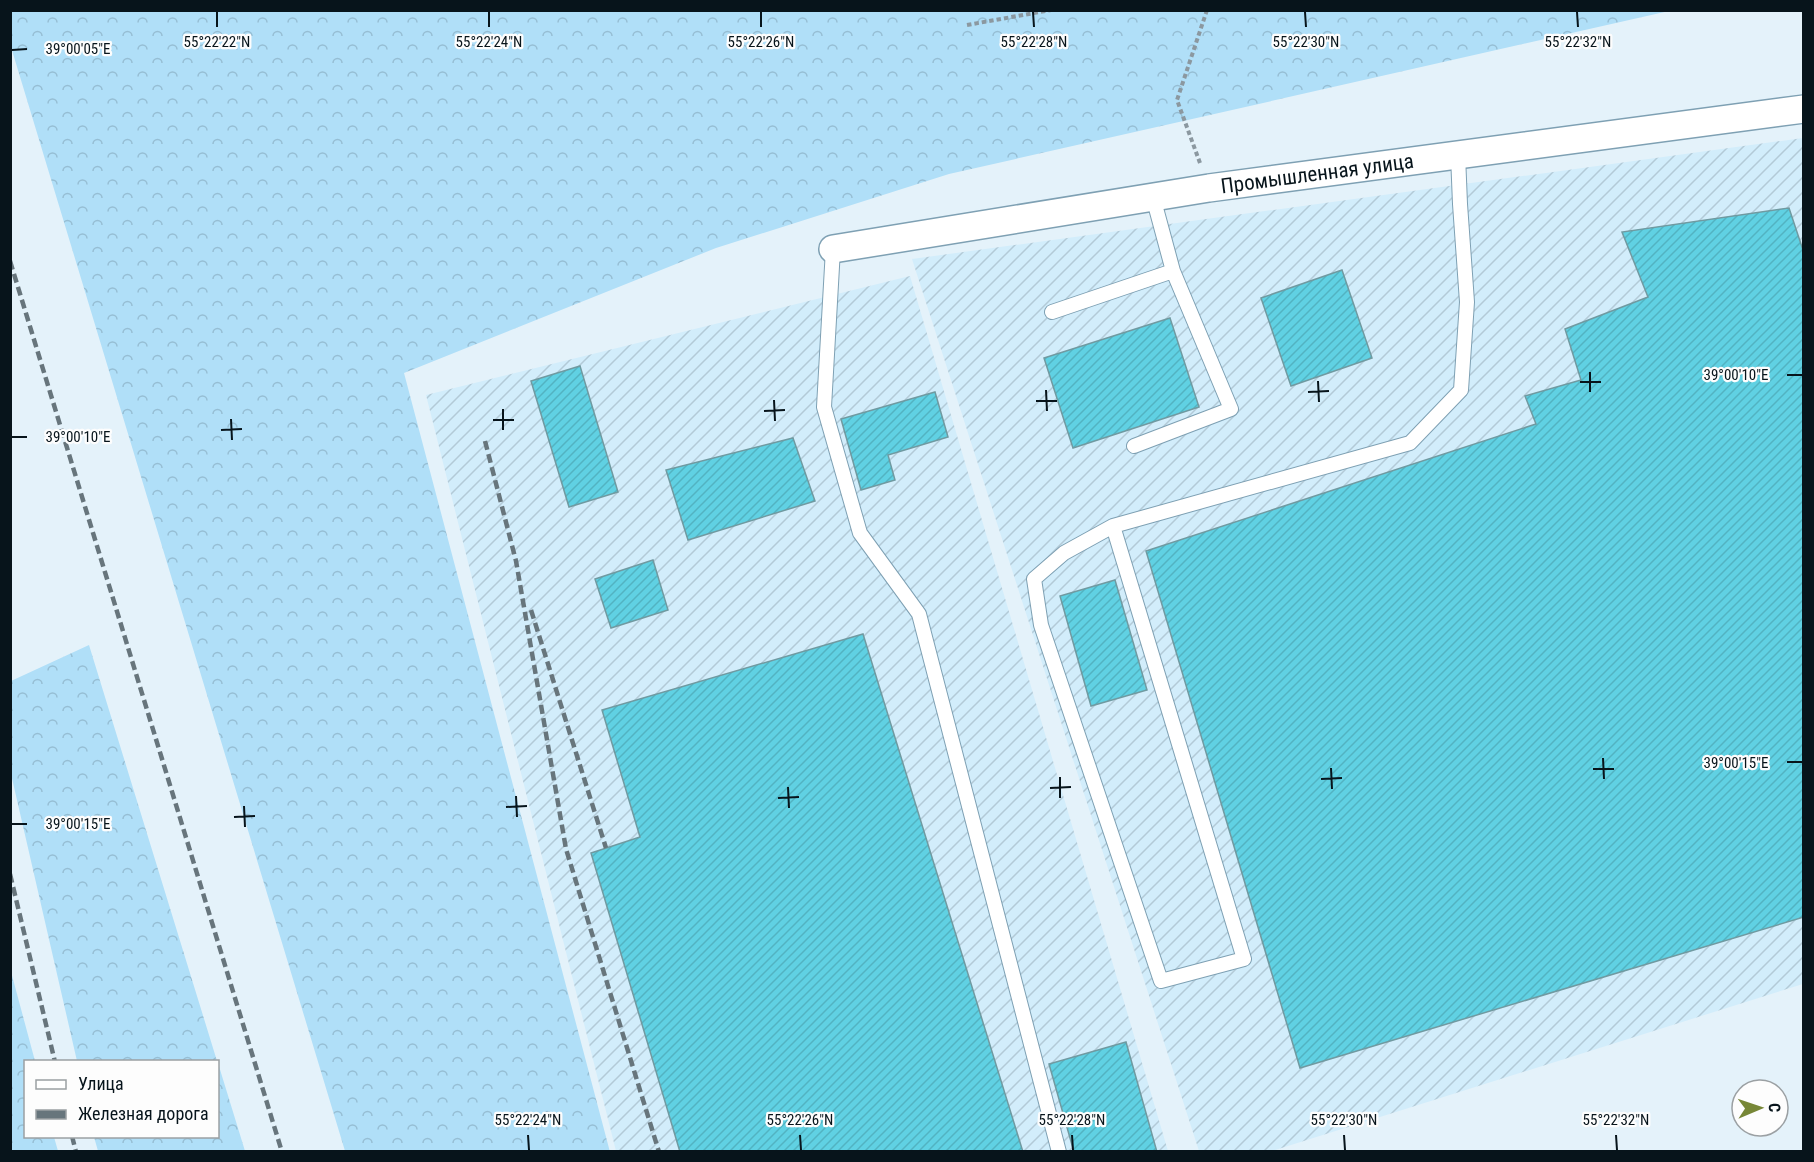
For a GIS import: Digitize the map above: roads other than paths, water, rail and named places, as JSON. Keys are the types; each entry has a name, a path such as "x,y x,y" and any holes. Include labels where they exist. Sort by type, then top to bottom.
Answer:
{"street":[{"name":"Промышленная улица","path":"833,249 1209,188 1803,110"}],"lane":[{"path":"1113,526 1244,959 1161,981 1041,625 1034,579 1064,553 1113,526 1410,443 1461,390 1467,302 1458,155"},
{"path":"1134,446 1231,409 1173,271 1153,197"},
{"path":"833,249 824,407 860,533 919,614 1059,1152"},
{"path":"1052,312 1173,271"}],"railway":[{"path":"10,261 282,1152"},
{"path":"485,441 516,561 566,849 659,1152"},
{"path":"531,610 606,848"},
{"path":"10,874 55,1060"},
{"path":"72,1138 76,1152"}]}
